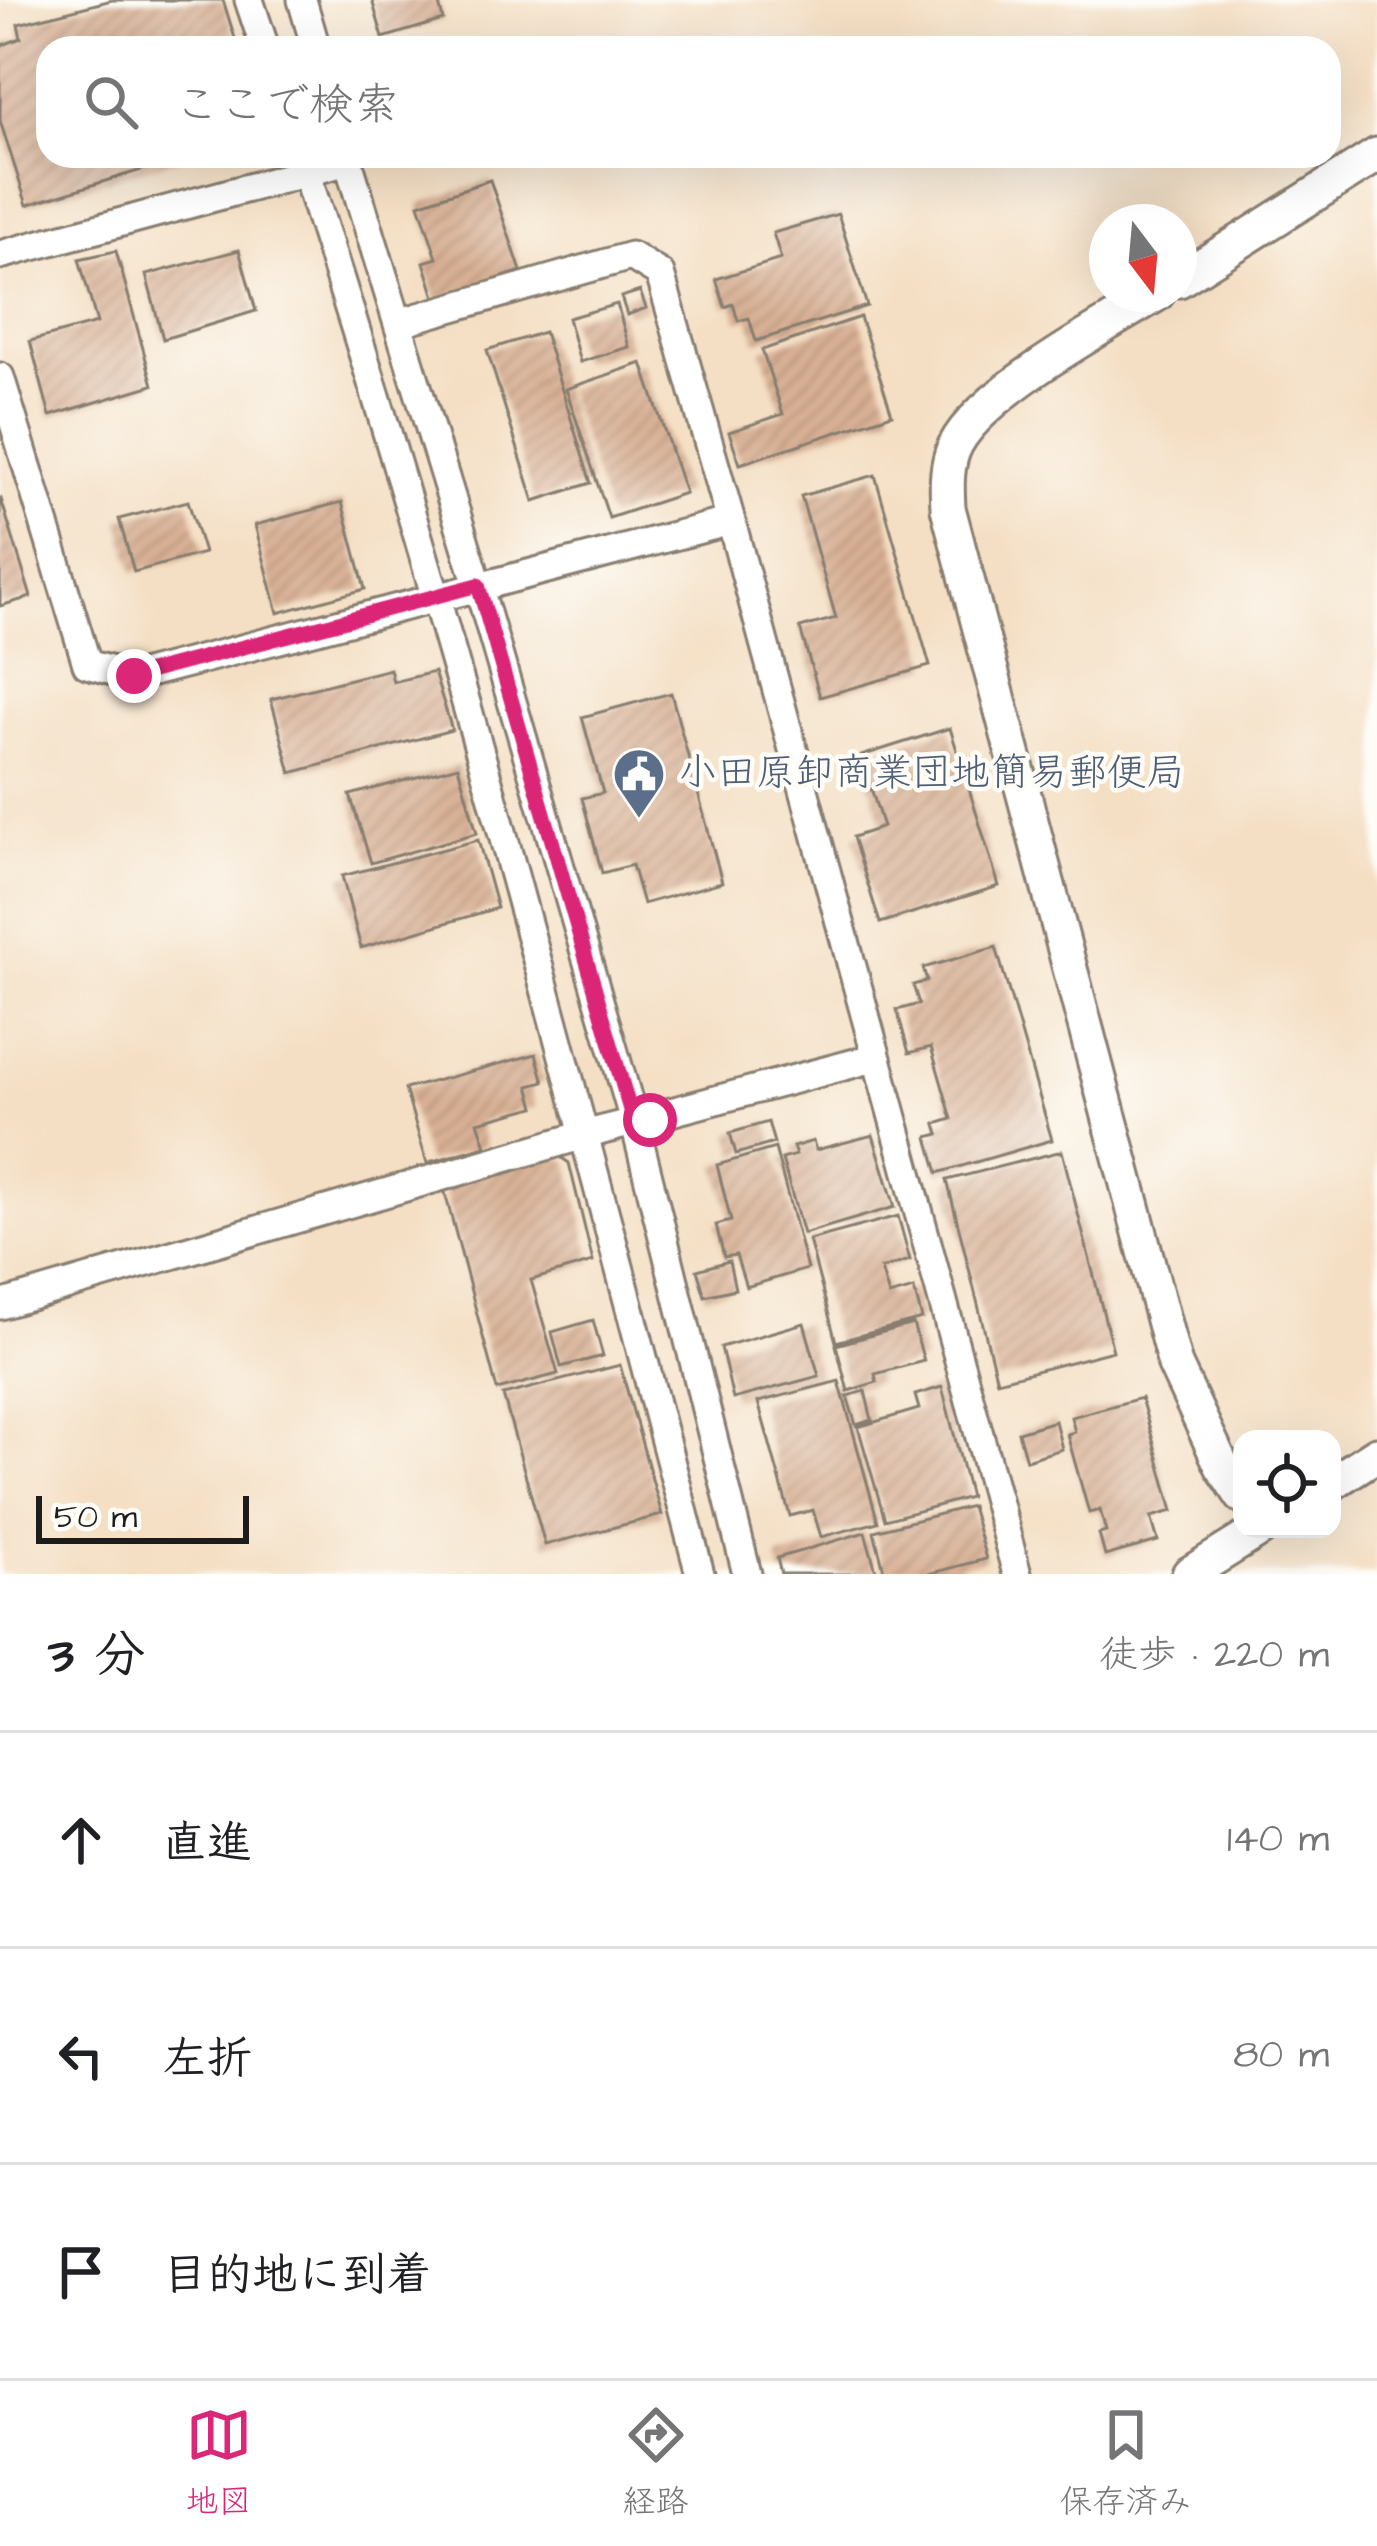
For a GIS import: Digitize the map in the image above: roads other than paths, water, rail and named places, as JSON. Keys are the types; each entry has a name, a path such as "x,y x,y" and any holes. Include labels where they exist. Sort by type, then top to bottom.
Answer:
{"street":[{"path":"249,0 261,36"},
{"path":"302,0 312,36"},
{"path":"1197,269 1377,155"},
{"path":"0,255 290,168"},
{"path":"304,168 434,597 700,1574"},
{"path":"350,168 478,585 634,1124 742,1573"},
{"path":"398,323 631,256 660,274 1017,1574"},
{"path":"1128,312 1019,381 963,431 952,450 947,474 948,508 1174,1365 1233,1482"},
{"path":"0,377 87,664 134,676 730,521"},
{"path":"0,1305 584,1135 874,1058"},
{"path":"1341,1477 1377,1454"},
{"path":"1190,1574 1248,1538"}],"place":[{"name":"小田原卸商業団地簡易郵便局","path":"639,820"}]}
